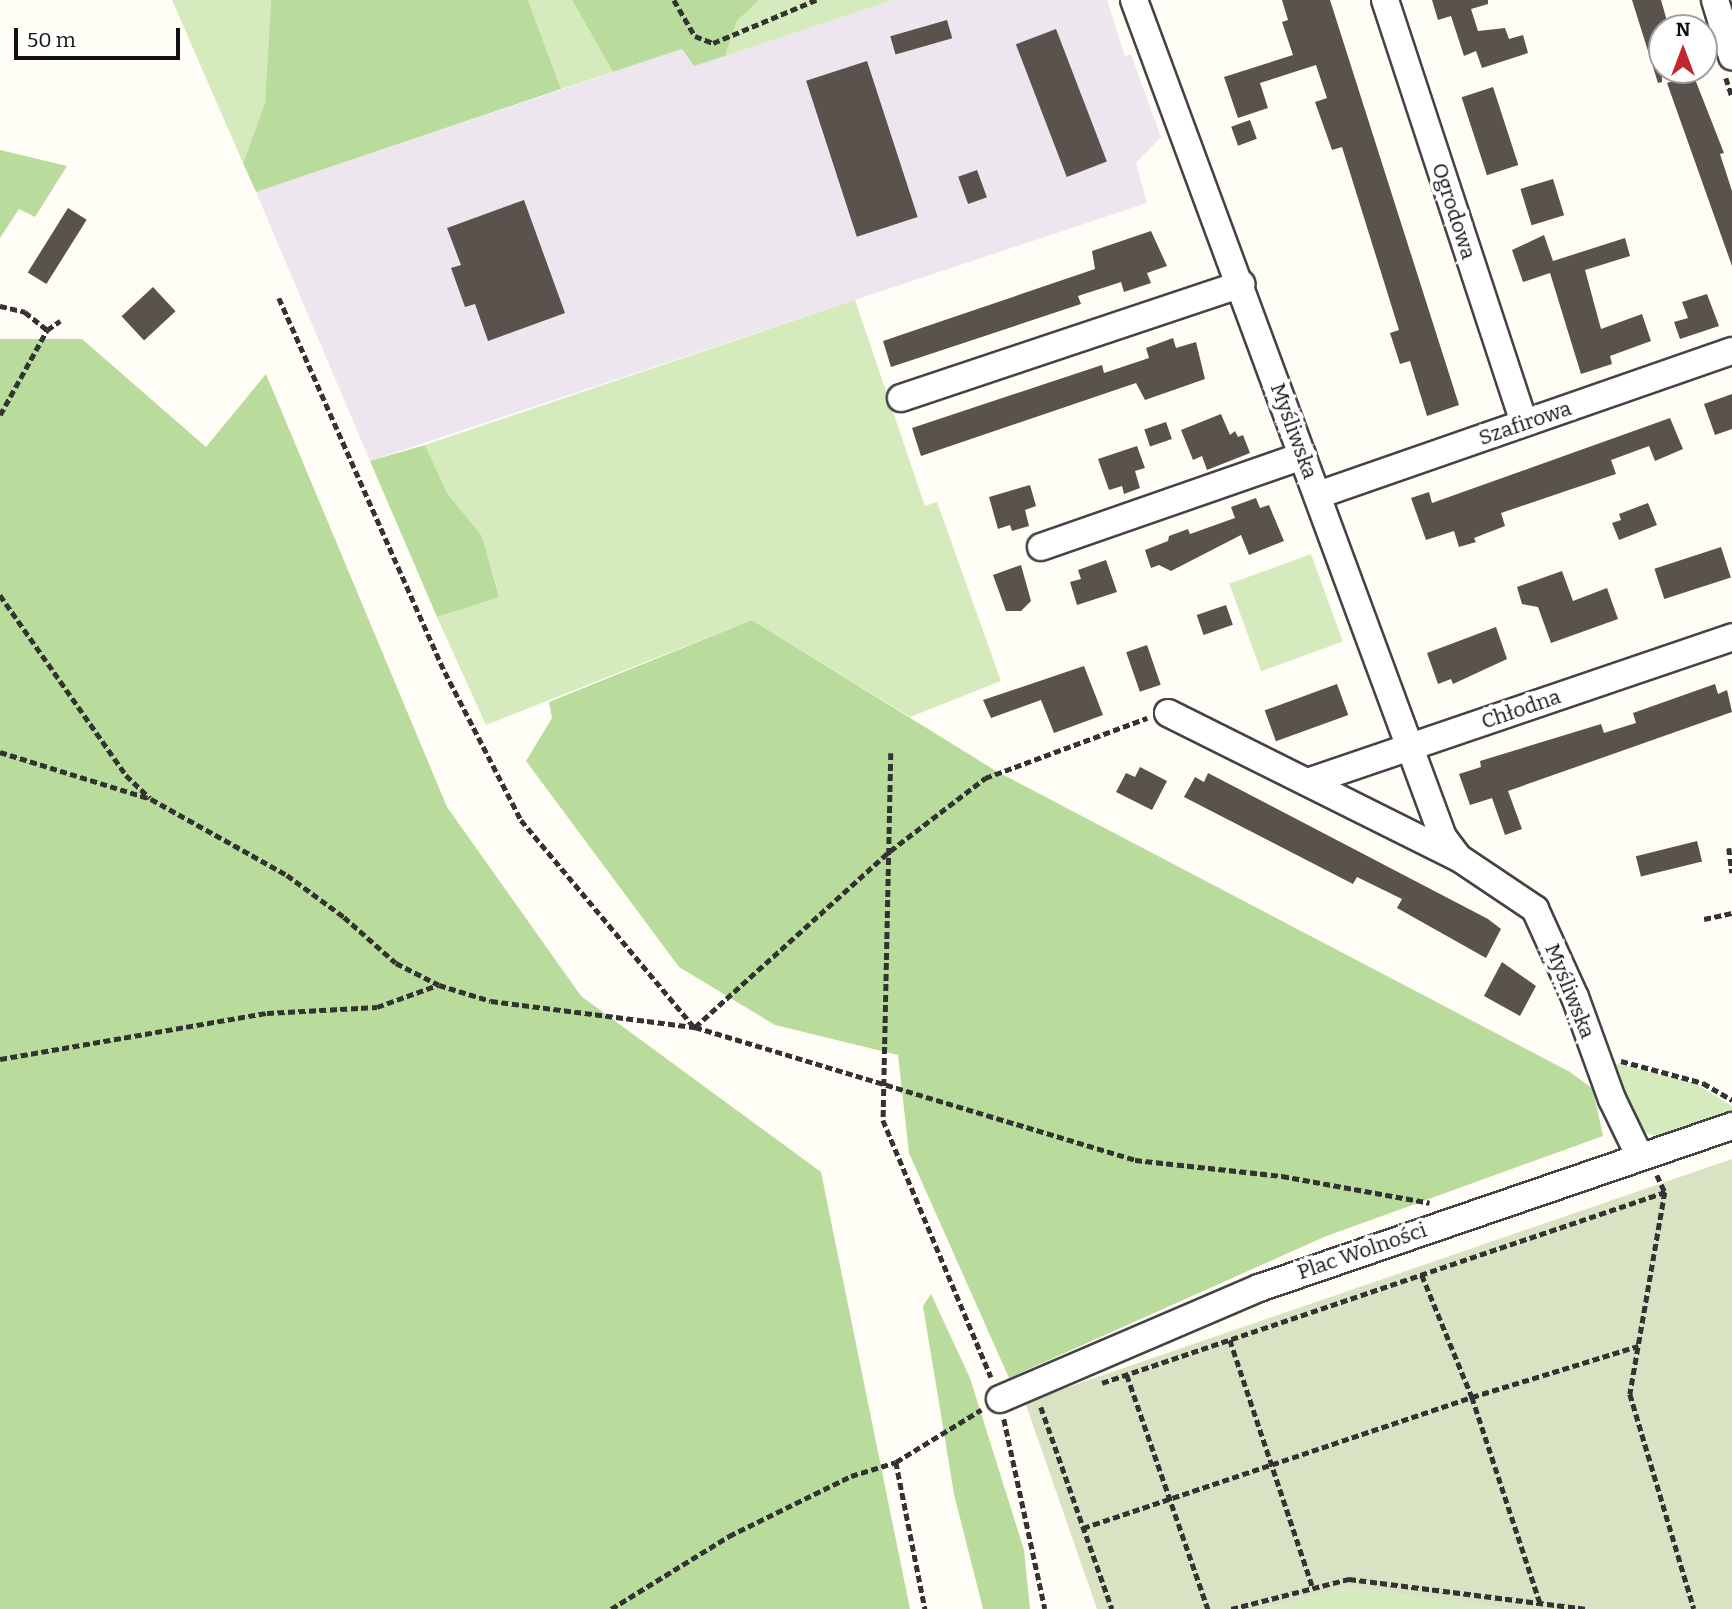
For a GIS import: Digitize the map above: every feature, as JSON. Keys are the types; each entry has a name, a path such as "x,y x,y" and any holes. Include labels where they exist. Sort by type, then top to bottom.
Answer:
{"street":[{"name":"Myśliwska","path":"1133,0 1241,284 1443,836 1459,858"},
{"name":"Ogrodowa","path":"1385,0 1524,423"},
{"path":"1715,0 1732,56"},
{"path":"901,398 1241,284"},
{"name":"Szafirowa","path":"1318,495 1732,351"},
{"path":"1041,547 1303,456"},
{"name":"Chłodna","path":"1310,781 1732,636"},
{"name":"Myśliwska","path":"1168,713 1310,781 1459,858 1535,909 1597,1058 1644,1156"},
{"name":"Plac Wolności","path":"1000,1399 1259,1288 1732,1126"}],"path":[{"path":"674,0 695,36 713,43 816,0"},
{"path":"279,298 445,672 521,820 695,1027"},
{"path":"0,306 25,312 47,330"},
{"path":"0,415 47,330 60,321"},
{"path":"0,595 126,775 150,799"},
{"path":"695,1027 890,851 985,778 1168,713"},
{"path":"0,752 150,799 287,875 344,917 396,963 439,985 491,1001 695,1027 1136,1160 1282,1176 1437,1204"},
{"path":"891,752 883,1120 1000,1399 1045,1609"},
{"path":"1729,848 1732,873"},
{"path":"1704,919 1732,913"},
{"path":"0,1059 267,1013 377,1007 439,985"},
{"path":"1597,1058 1670,1072 1703,1083 1732,1100"},
{"path":"1644,1156 1665,1192 1630,1394 1694,1609"},
{"path":"1090,1387 1665,1192"},
{"path":"1422,1275 1472,1396 1540,1603"},
{"path":"1230,1340 1313,1588"},
{"path":"1083,1528 1472,1396 1639,1346"},
{"path":"1127,1375 1208,1609"},
{"path":"611,1609 729,1536 851,1476 896,1462 1000,1399"},
{"path":"1053,1400 1040,1404 1112,1609"},
{"path":"896,1462 925,1609"},
{"path":"1231,1609 1349,1579 1585,1609"}],"shaded area":[{"path":"893,0 1107,0 1125,56 1131,54 1161,137 1136,163 1147,203 370,461 256,192 682,49 694,66"}],"green space":[{"path":"172,0 271,0 265,103 243,163"},
{"path":"271,0 528,0 561,89 256,192 243,163 265,103"},
{"path":"528,0 572,0 613,72 561,89"},
{"path":"572,0 759,0 737,21 725,56 694,66 682,49 613,72"},
{"path":"759,0 893,0 725,56 737,21"},
{"path":"0,150 67,166 35,217 19,209 0,238"},
{"path":"855,300 925,506 937,502 1001,681 910,717 752,620 486,725 437,617 499,596 482,536 447,493 425,445"},
{"path":"0,339 82,339 206,447 266,374 447,807 581,996 821,1172 910,1609 0,1609"},
{"path":"425,445 447,493 482,536 499,597 437,617 370,461"},
{"path":"1311,554 1343,641 1261,671 1229,584"},
{"path":"752,620 996,771 1570,1072 1593,1089 1603,1136 1324,1237 1009,1378 909,1153 898,1055 775,1025 679,967 526,761 552,718 549,702"},
{"path":"1606,1061 1696,1084 1732,1106 1732,1112 1658,1137 1640,1131"},
{"path":"1732,1159 1732,1609 1510,1609 1347,1588 1263,1609 1097,1609 1025,1402"},
{"path":"931,1294 970,1378 1024,1550 1030,1609 983,1609 954,1494 923,1306"},
{"path":"1347,1588 1510,1609 1263,1609"}],"building":[{"path":"1282,0 1330,0 1459,405 1427,416 1410,361 1400,364 1390,333 1399,330 1342,147 1332,150 1315,102 1327,98 1316,65 1260,83 1268,108 1238,118 1224,77 1293,55 1282,22 1288,20"},
{"path":"1432,0 1488,0 1488,4 1471,9 1478,31 1505,28 1509,39 1523,35 1528,53 1482,68 1476,51 1464,56 1451,16 1438,20"},
{"path":"1632,0 1661,0 1665,14 1648,14 1648,51"},
{"path":"947,20 952,38 896,55 890,36"},
{"path":"1056,29 1107,162 1067,177 1016,44"},
{"path":"867,61 918,217 857,237 806,81"},
{"path":"1667,84 1697,84 1724,153 1720,154 1732,191 1732,266"},
{"path":"1493,87 1518,165 1487,175 1462,97"},
{"path":"1250,120 1257,139 1238,146 1231,127"},
{"path":"977,170 987,197 968,204 958,177"},
{"path":"1553,179 1564,215 1532,225 1520,189"},
{"path":"524,200 565,313 488,341 475,304 465,307 451,268 461,265 447,228"},
{"path":"68,208 87,220 46,284 28,272"},
{"path":"1151,231 1167,266 1147,273 1151,283 1124,292 1121,282 1078,296 1081,304 891,367 883,341 1095,269 1092,251"},
{"path":"1544,235 1553,261 1625,238 1630,256 1585,270 1601,329 1642,314 1651,341 1610,356 1612,364 1581,374 1550,273 1523,282 1512,250"},
{"path":"153,287 176,311 144,340 122,316"},
{"path":"1707,294 1719,326 1680,339 1674,322 1688,318 1682,302"},
{"path":"1173,338 1176,348 1196,342 1205,379 1145,400 1136,383 921,456 912,428 1102,365 1104,373 1149,358 1146,348"},
{"path":"1732,394 1732,429 1715,435 1704,404"},
{"path":"1221,414 1230,435 1235,431 1238,437 1243,435 1250,453 1207,470 1202,456 1193,460 1181,430"},
{"path":"1670,418 1683,449 1655,461 1649,446 1611,460 1616,474 1501,513 1505,526 1474,538 1476,542 1459,547 1454,531 1426,540 1411,498 1429,492 1432,503"},
{"path":"1166,422 1172,439 1150,447 1144,429"},
{"path":"1137,446 1145,468 1135,471 1140,488 1124,494 1122,486 1109,490 1098,459"},
{"path":"1030,485 1036,506 1025,510 1029,526 1012,531 1010,525 998,529 989,497"},
{"path":"1256,498 1260,508 1269,505 1284,541 1249,555 1241,535 1171,571 1159,565 1151,568 1145,550 1188,529 1190,534 1235,518 1231,507"},
{"path":"1648,503 1657,525 1619,540 1612,523 1621,520 1619,514"},
{"path":"1721,547 1731,577 1664,599 1654,569"},
{"path":"1106,560 1117,592 1077,605 1070,582 1081,579 1078,570"},
{"path":"1021,565 1031,601 1021,611 1006,611 993,575"},
{"path":"1562,571 1573,601 1607,588 1618,619 1551,643 1538,607 1522,604 1517,587"},
{"path":"1226,605 1233,625 1204,635 1197,615"},
{"path":"1496,627 1507,659 1453,684 1451,679 1438,684 1427,653"},
{"path":"1147,645 1161,685 1140,692 1126,652"},
{"path":"1084,666 1103,715 1054,733 1041,700 991,718 983,700"},
{"path":"1337,684 1348,715 1276,741 1265,710"},
{"path":"1715,684 1718,694 1727,690 1732,712 1508,791 1522,829 1505,835 1492,798 1470,805 1459,774 1481,767 1480,761 1601,724 1604,733 1636,723 1633,713"},
{"path":"1140,767 1167,781 1152,810 1116,792 1126,773 1135,777"},
{"path":"1208,773 1488,919 1501,929 1486,958 1397,908 1402,899 1357,877 1353,884 1184,797 1195,777 1204,782"},
{"path":"1697,841 1702,861 1641,877 1636,856"},
{"path":"1502,962 1536,986 1520,1016 1484,996"}]}
